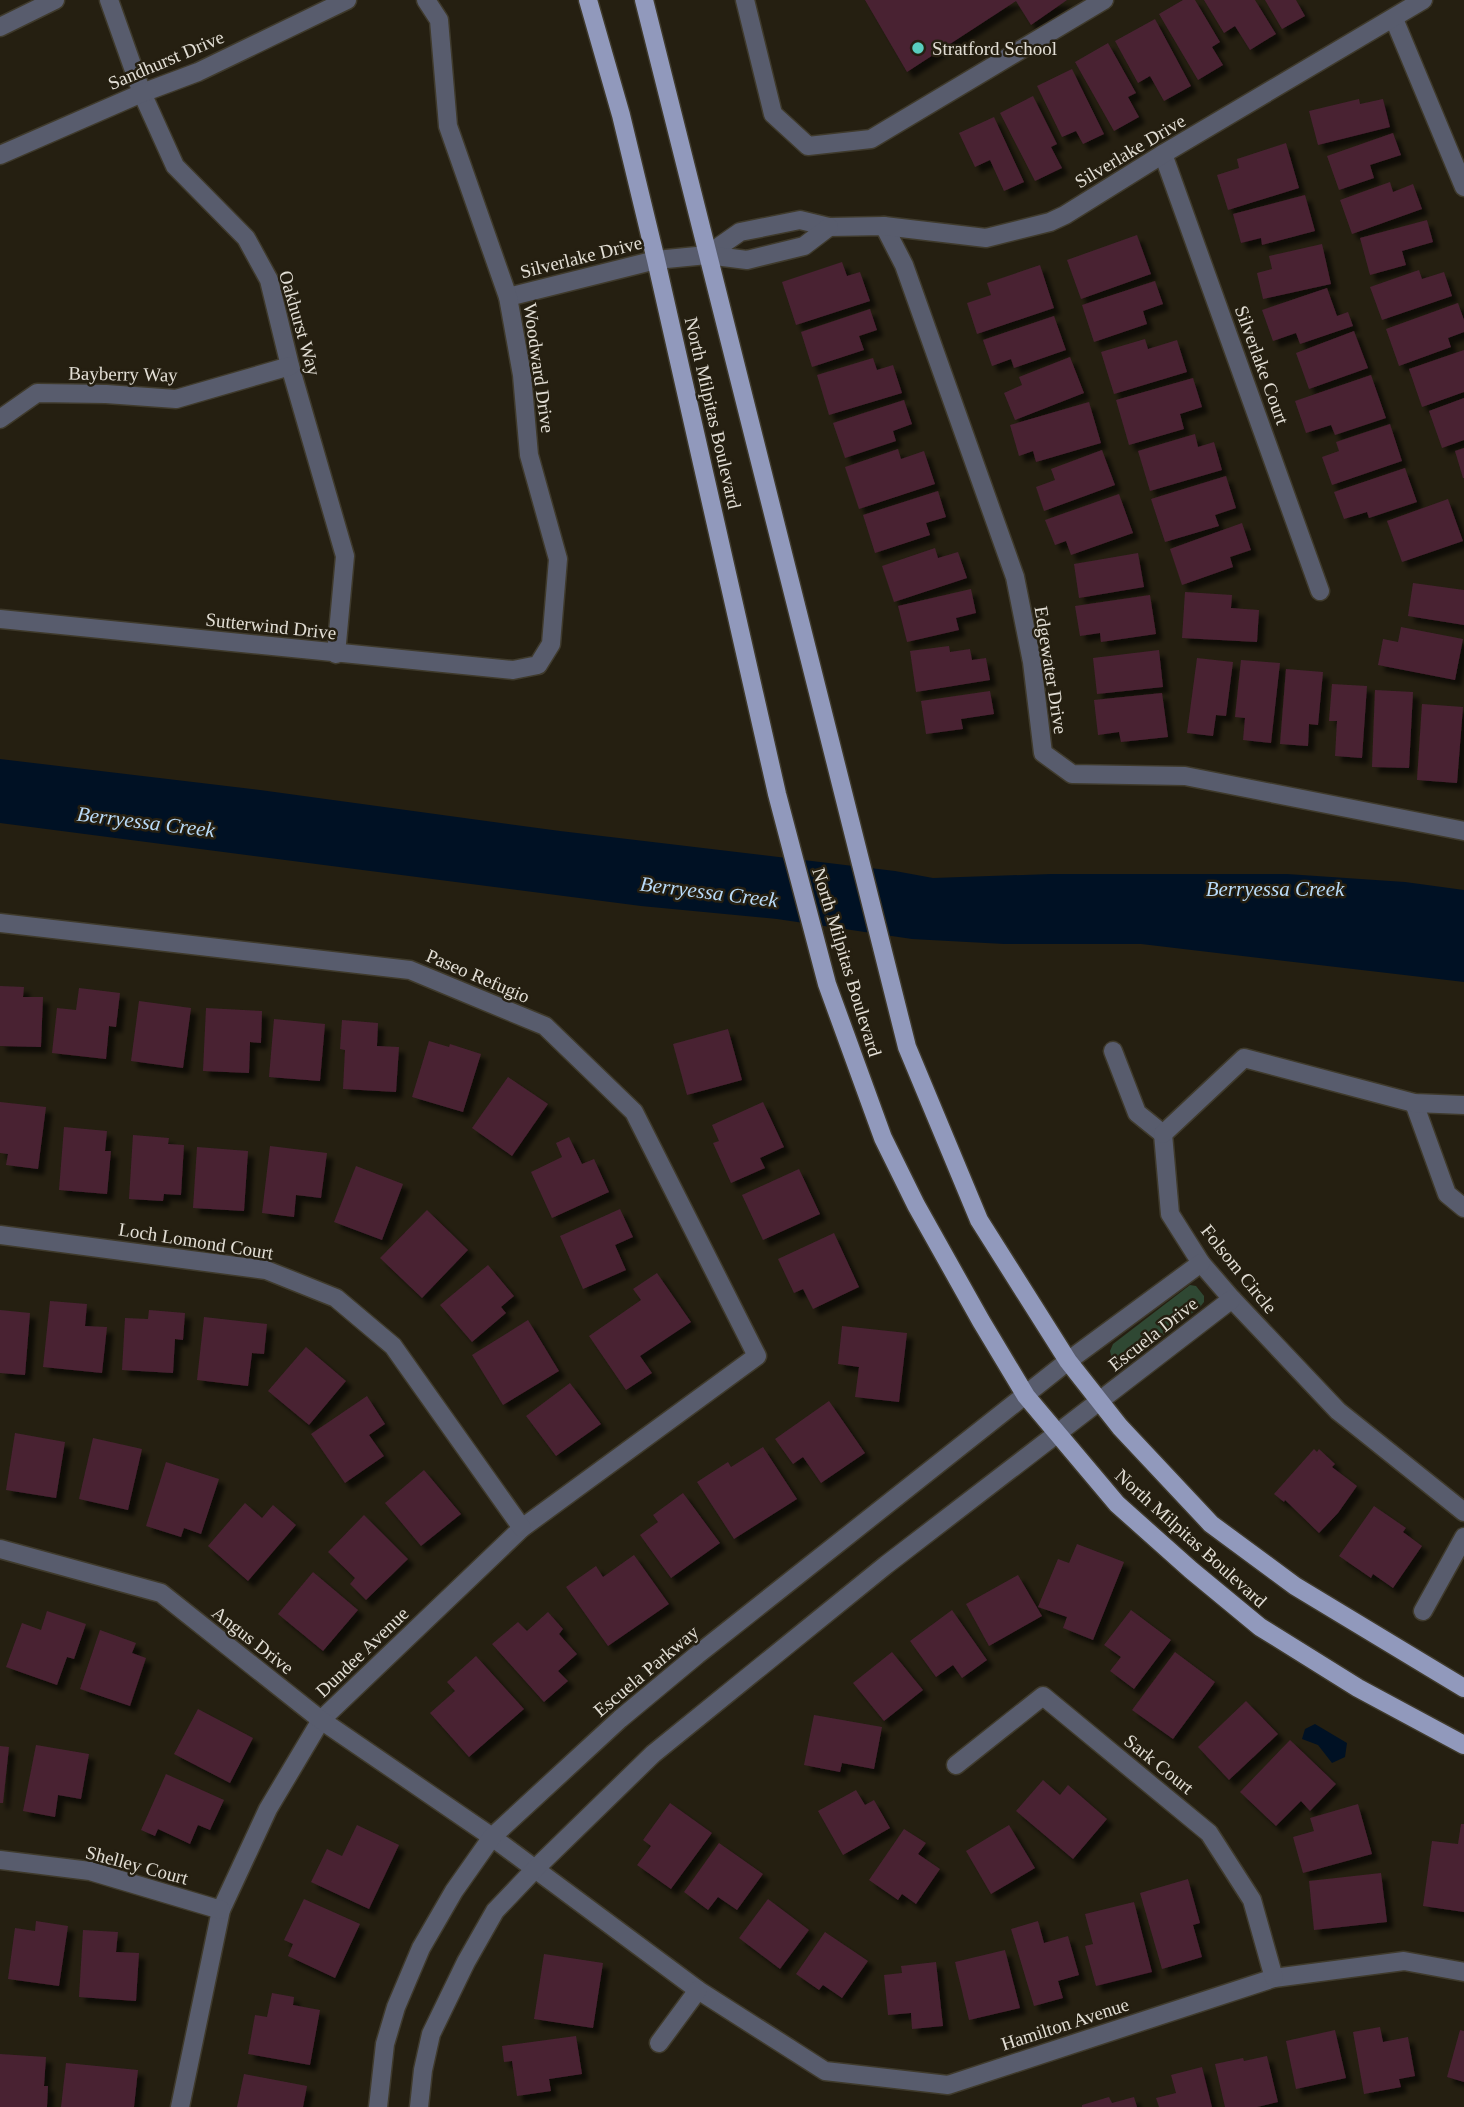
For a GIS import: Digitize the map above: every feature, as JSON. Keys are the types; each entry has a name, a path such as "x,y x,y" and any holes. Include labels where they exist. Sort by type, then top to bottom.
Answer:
{"main road":[{"name":"North Milpitas Boulevard","path":"588,0 621,115 777,794 827,984 883,1138 915,1205 1026,1396 1117,1504 1260,1628 1358,1688 1464,1745"},
{"name":"North Milpitas Boulevard","path":"644,0 907,1047 979,1220 1069,1361 1100,1402 1211,1524 1295,1586 1464,1688"}],"street":[{"name":"Oakhurst Way","path":"109,0 142,93 175,166 246,238 269,280 290,366 345,556 336,654"},
{"name":"Sandhurst Drive","path":"0,155 142,93 198,72 347,0"},
{"name":"Woodward Drive","path":"426,0 439,20 448,126 508,297 522,375 529,455 558,559 551,644 538,665"},
{"path":"746,0 772,114 808,146 871,139 1104,0"},
{"name":"Silverlake Drive","path":"707,255 740,232 800,220 829,226 884,226 986,239 1050,222 1066,215 1163,154 1423,0"},
{"path":"0,27 44,2"},
{"path":"1394,19 1464,187"},
{"name":"Silverlake Court","path":"1163,154 1320,591"},
{"name":"Silverlake Drive","path":"508,297 656,260 707,255 747,260 804,246 829,226"},
{"name":"Edgewater Drive","path":"884,226 904,265 1014,577 1032,662 1042,753 1072,774 1185,776 1464,831"},
{"name":"Bayberry Way","path":"0,419 37,393 176,399 290,366"},
{"name":"Sutterwind Drive","path":"0,619 513,670 538,665"},
{"name":"Paseo Refugio","path":"0,923 410,970 544,1026 634,1112 757,1356"},
{"path":"1113,1051 1138,1113 1163,1134 1244,1058 1415,1103 1464,1105"},
{"path":"1415,1103 1447,1194 1464,1208"},
{"name":"Folsom Circle","path":"1163,1134 1170,1214 1201,1263 1338,1411 1464,1512"},
{"name":"Loch Lomond Court","path":"0,1235 266,1270 336,1298 393,1346 523,1528"},
{"name":"Escuela Drive","path":"1069,1361 1201,1263"},
{"name":"Escuela Drive","path":"1100,1402 1232,1299"},
{"name":"Dundee Avenue","path":"180,2107 221,1910 268,1810 321,1720 523,1528 757,1356"},
{"name":"Escuela Parkway","path":"378,2107 385,2044 396,2007 416,1960 454,1891 492,1837 620,1719 687,1663 1069,1361"},
{"path":"419,2107 431,2034 466,1962 495,1911 653,1754 886,1566 1100,1402"},
{"path":"1423,1611 1464,1537"},
{"name":"Angus Drive","path":"0,1549 161,1593 321,1720 492,1837"},
{"name":"Sark Court","path":"956,1765 1043,1696 1209,1833 1252,1900 1274,1978"},
{"name":"Hamilton Avenue","path":"492,1837 698,1990 825,2071 948,2085 1274,1978 1404,1961 1464,1972"},
{"name":"Shelley Court","path":"0,1860 90,1871 221,1910"},
{"path":"659,2043 698,1990"}],"green space":[{"path":"1190,1285 1196,1286 1204,1296 1200,1307 1128,1363 1122,1365 1112,1359 1110,1351 1113,1344"}],"water":[{"name":"Berryessa Creek","path":"0,759 260,790 933,878 1051,874 1287,874 1405,882 1464,890 1464,982 1141,944 1004,944 912,939 777,919 641,906 0,823"},
{"path":"1315,1724 1347,1743 1345,1757 1332,1763 1318,1745 1302,1739 1305,1729"}],"building":[{"name":"Stratford School","path":"865,0 1067,0 1031,25 1016,1 907,72"},
{"path":"1183,0 1195,0 1220,42 1212,47 1223,65 1198,80 1159,14"},
{"path":"1204,0 1255,0 1276,34 1250,50 1235,26 1224,33"},
{"path":"1265,0 1296,0 1305,16 1282,29"},
{"path":"1155,19 1191,86 1164,101 1150,76 1138,83 1115,41"},
{"path":"1108,43 1136,93 1128,97 1139,117 1114,131 1075,62"},
{"path":"1072,69 1104,134 1083,144 1076,131 1062,137 1037,86"},
{"path":"1033,96 1057,144 1051,147 1062,168 1035,181 1000,113"},
{"path":"1359,99 1360,104 1383,99 1390,127 1318,145 1309,111"},
{"path":"994,117 1024,182 1004,191 990,160 975,167 959,133"},
{"path":"1393,133 1401,155 1370,165 1374,178 1339,190 1327,156"},
{"path":"1286,143 1299,188 1228,210 1217,175 1239,168 1237,159"},
{"path":"1390,182 1393,192 1413,184 1422,209 1352,234 1340,200"},
{"path":"1305,195 1315,231 1262,245 1261,238 1241,243 1233,214"},
{"path":"1427,220 1433,242 1402,251 1406,265 1370,275 1360,238"},
{"path":"1137,235 1151,274 1081,299 1067,260"},
{"path":"1322,244 1331,284 1263,299 1257,273 1272,269 1269,256"},
{"path":"842,262 847,276 860,272 870,301 796,325 782,282"},
{"path":"1040,265 1054,308 977,334 967,303 991,295 987,283"},
{"path":"1419,270 1422,279 1444,272 1452,296 1382,320 1370,287"},
{"path":"1155,281 1163,304 1143,311 1147,324 1094,342 1082,305"},
{"path":"1327,288 1337,316 1348,312 1353,326 1300,344 1296,333 1273,341 1262,310"},
{"path":"1458,303 1464,320 1464,332 1448,338 1451,347 1399,366 1386,329"},
{"path":"870,309 877,330 859,336 864,350 812,367 801,332"},
{"path":"1054,316 1066,350 1014,368 1011,359 992,366 983,340"},
{"path":"1354,331 1368,368 1309,389 1296,353"},
{"path":"1145,339 1148,349 1177,340 1187,372 1114,394 1101,352"},
{"path":"1464,350 1464,392 1422,407 1409,369"},
{"path":"1070,357 1084,393 1015,420 1004,393 1022,385 1019,377"},
{"path":"873,358 877,370 893,365 902,393 829,415 817,375"},
{"path":"1371,375 1386,418 1335,435 1331,425 1306,433 1295,401"},
{"path":"1193,378 1202,407 1180,414 1184,429 1129,445 1116,400"},
{"path":"1464,398 1464,440 1442,448 1429,411"},
{"path":"904,400 912,424 893,431 896,441 845,458 833,423"},
{"path":"1089,402 1101,443 1036,462 1033,451 1019,456 1010,425"},
{"path":"1390,424 1402,461 1332,485 1322,457 1339,451 1336,442"},
{"path":"1195,434 1198,447 1214,442 1222,470 1150,491 1138,451"},
{"path":"1464,448 1464,478 1463,478 1455,451"},
{"path":"898,449 901,459 924,451 935,484 859,509 845,467"},
{"path":"1102,450 1115,485 1044,511 1036,487 1055,480 1051,469"},
{"path":"1405,468 1417,502 1369,518 1367,512 1344,519 1334,492"},
{"path":"1226,476 1236,508 1215,515 1219,526 1165,542 1151,499"},
{"path":"938,491 946,517 926,523 930,535 875,553 863,515"},
{"path":"1119,494 1133,533 1071,555 1066,541 1055,545 1045,520"},
{"path":"1448,499 1463,541 1402,562 1387,521"},
{"path":"1242,523 1251,550 1230,557 1233,567 1182,585 1170,549"},
{"path":"935,548 938,558 958,552 967,578 894,602 882,566"},
{"path":"1138,553 1144,587 1079,598 1074,564"},
{"path":"1413,583 1464,590 1464,625 1408,616"},
{"path":"971,589 976,613 956,618 959,630 907,642 898,606"},
{"path":"1185,592 1232,595 1231,608 1259,610 1257,642 1182,638"},
{"path":"1150,595 1156,634 1101,642 1100,633 1080,636 1075,606"},
{"path":"1401,627 1463,639 1455,680 1378,665 1383,639 1398,642"},
{"path":"949,646 950,652 970,649 972,660 986,658 990,680 916,692 910,651"},
{"path":"1159,650 1163,687 1097,694 1093,658"},
{"path":"1197,658 1233,662 1226,716 1216,715 1213,736 1187,733"},
{"path":"1241,660 1280,663 1271,743 1243,740 1245,718 1235,717"},
{"path":"1286,669 1323,672 1318,725 1309,724 1308,746 1280,744"},
{"path":"1332,684 1367,686 1362,758 1335,756 1337,721 1329,721"},
{"path":"1375,690 1413,692 1409,768 1372,767"},
{"path":"990,691 994,714 961,719 963,729 926,734 921,701"},
{"path":"1162,693 1168,737 1121,742 1119,732 1098,735 1094,700"},
{"path":"1422,704 1463,707 1457,783 1417,780"},
{"path":"0,986 24,987 23,997 43,997 41,1047 0,1046"},
{"path":"79,988 120,993 116,1027 109,1026 106,1059 52,1053 57,1008 76,1010"},
{"path":"139,1001 191,1008 183,1068 131,1061"},
{"path":"206,1008 262,1011 261,1043 250,1042 249,1073 203,1071"},
{"path":"274,1019 325,1024 320,1081 269,1077"},
{"path":"342,1020 378,1023 377,1046 399,1047 396,1092 343,1089 345,1050 340,1049"},
{"path":"728,1029 742,1080 687,1095 673,1044"},
{"path":"429,1041 449,1047 450,1044 481,1054 463,1112 412,1097"},
{"path":"508,1077 548,1104 512,1156 472,1128"},
{"path":"0,1102 46,1107 38,1169 6,1165 8,1154 0,1153"},
{"path":"763,1102 784,1147 760,1158 765,1168 731,1183 713,1143 719,1141 712,1125"},
{"path":"64,1127 107,1131 105,1151 111,1151 107,1194 59,1190"},
{"path":"133,1135 169,1138 168,1144 184,1145 181,1195 164,1194 163,1201 129,1199"},
{"path":"569,1137 582,1164 594,1159 609,1192 552,1218 531,1172 562,1157 556,1143"},
{"path":"270,1146 327,1153 321,1198 296,1195 294,1217 262,1213"},
{"path":"197,1147 248,1151 244,1211 193,1208"},
{"path":"356,1166 403,1184 382,1240 334,1222"},
{"path":"799,1169 820,1214 763,1240 742,1195"},
{"path":"620,1209 633,1237 615,1245 626,1270 583,1289 560,1236"},
{"path":"427,1210 468,1250 422,1298 380,1258"},
{"path":"834,1233 859,1287 813,1309 803,1289 794,1293 778,1259"},
{"path":"488,1265 514,1296 501,1307 506,1313 472,1342 440,1305"},
{"path":"657,1273 691,1322 640,1356 652,1373 626,1390 589,1336 641,1300 633,1289"},
{"path":"50,1301 87,1304 85,1326 107,1327 102,1373 43,1367"},
{"path":"0,1310 30,1313 25,1375 0,1373"},
{"path":"149,1310 185,1313 183,1340 175,1339 173,1373 122,1370 125,1318 148,1319"},
{"path":"204,1317 267,1324 264,1354 252,1353 248,1386 197,1380"},
{"path":"528,1320 559,1371 503,1405 472,1355"},
{"path":"842,1326 907,1333 899,1402 855,1397 859,1367 838,1364"},
{"path":"306,1347 346,1381 309,1425 268,1391"},
{"path":"570,1383 601,1424 556,1456 526,1416"},
{"path":"367,1396 385,1424 369,1435 384,1456 345,1483 311,1434"},
{"path":"829,1401 865,1453 821,1483 803,1457 793,1464 775,1439"},
{"path":"15,1433 65,1442 56,1498 6,1490"},
{"path":"93,1438 142,1449 128,1510 79,1499"},
{"path":"763,1447 797,1499 734,1539 697,1482 728,1462 731,1467"},
{"path":"1314,1449 1317,1452 1319,1449 1335,1464 1332,1467 1357,1486 1338,1513 1319,1533 1285,1500 1284,1502 1274,1494"},
{"path":"166,1462 219,1479 201,1534 184,1528 181,1537 146,1526"},
{"path":"424,1470 461,1514 421,1546 385,1503"},
{"path":"683,1493 720,1543 671,1578 640,1535 658,1522 653,1515"},
{"path":"245,1503 262,1518 273,1505 296,1525 248,1581 208,1546"},
{"path":"1374,1506 1406,1528 1403,1532 1422,1546 1393,1588 1373,1574 1371,1578 1339,1556"},
{"path":"364,1515 408,1559 366,1600 350,1584 355,1578 328,1552"},
{"path":"1077,1544 1124,1562 1093,1640 1063,1628 1067,1617 1038,1607 1058,1559 1069,1563"},
{"path":"634,1555 669,1604 608,1646 566,1587 596,1566 603,1577"},
{"path":"313,1572 358,1610 323,1651 278,1614"},
{"path":"1018,1575 1042,1616 989,1646 966,1604"},
{"path":"952,1610 987,1660 962,1678 953,1665 936,1677 910,1641"},
{"path":"1131,1610 1171,1640 1134,1689 1110,1671 1121,1657 1104,1645"},
{"path":"47,1611 86,1624 74,1659 67,1657 57,1685 6,1667 22,1623 41,1630"},
{"path":"548,1612 563,1629 559,1634 577,1654 558,1671 568,1681 544,1702 492,1644 518,1622 527,1631"},
{"path":"100,1630 136,1643 132,1653 146,1658 130,1706 80,1689"},
{"path":"892,1652 923,1690 884,1721 853,1683"},
{"path":"1175,1652 1215,1682 1173,1739 1132,1710"},
{"path":"476,1656 524,1709 469,1757 430,1713 455,1691 447,1682"},
{"path":"1246,1701 1278,1734 1229,1780 1198,1747"},
{"path":"198,1709 253,1738 230,1783 174,1754"},
{"path":"814,1715 882,1727 874,1769 842,1763 840,1772 804,1765"},
{"path":"1290,1740 1336,1784 1310,1811 1301,1801 1276,1826 1240,1792"},
{"path":"36,1745 89,1754 81,1799 58,1795 55,1817 23,1811"},
{"path":"0,1746 9,1747 3,1803 0,1803"},
{"path":"166,1774 224,1800 210,1830 198,1825 190,1844 158,1829 155,1836 141,1830"},
{"path":"1043,1780 1060,1795 1068,1785 1107,1819 1073,1859 1016,1811"},
{"path":"856,1790 865,1805 874,1800 890,1828 843,1855 818,1811"},
{"path":"670,1803 712,1833 671,1889 637,1865 651,1846 643,1840"},
{"path":"1358,1804 1372,1854 1303,1873 1293,1837 1314,1831 1310,1818"},
{"path":"1461,1824 1464,1824 1464,1912 1423,1906 1432,1841 1458,1844"},
{"path":"357,1825 399,1845 369,1909 311,1882 327,1849 342,1856"},
{"path":"1009,1825 1035,1868 991,1894 966,1851"},
{"path":"904,1829 926,1843 918,1854 940,1869 916,1904 902,1894 898,1900 869,1880"},
{"path":"719,1843 763,1874 737,1910 718,1897 708,1910 684,1892"},
{"path":"1381,1873 1387,1922 1314,1930 1309,1881"},
{"path":"1188,1879 1200,1923 1193,1925 1202,1957 1162,1969 1140,1893"},
{"path":"304,1899 360,1924 335,1978 288,1956 293,1944 284,1940"},
{"path":"768,1899 809,1930 780,1969 739,1938"},
{"path":"1134,1902 1152,1972 1096,1986 1085,1946 1093,1944 1085,1914"},
{"path":"36,1921 68,1926 59,1986 8,1979 15,1928 35,1931"},
{"path":"1038,1921 1044,1943 1068,1936 1079,1975 1058,1981 1063,1998 1034,2006 1011,1929"},
{"path":"83,1930 118,1932 116,1952 139,1953 136,2001 79,1997"},
{"path":"825,1932 868,1961 842,1998 823,1985 819,1990 796,1974"},
{"path":"1005,1950 1020,2008 969,2020 955,1962"},
{"path":"544,1954 603,1963 593,2028 534,2019"},
{"path":"936,1962 943,2026 912,2029 911,2013 888,2015 884,1975 902,1973 901,1966"},
{"path":"272,1993 294,1997 293,2005 320,2010 310,2065 248,2054 255,2015 267,2017"},
{"path":"1380,2027 1383,2042 1408,2037 1415,2076 1399,2079 1401,2087 1364,2094 1353,2032"},
{"path":"1335,2030 1346,2078 1296,2089 1286,2041"},
{"path":"1460,2030 1464,2031 1464,2082 1447,2077"},
{"path":"576,2036 582,2074 549,2079 551,2091 517,2096 512,2061 504,2062 502,2046"},
{"path":"0,2054 46,2057 44,2086 48,2086 47,2107 0,2107"},
{"path":"1267,2056 1278,2102 1257,2107 1225,2107 1215,2064"},
{"path":"66,2063 138,2070 134,2107 61,2107"},
{"path":"1202,2067 1212,2107 1159,2107 1156,2098 1176,2093 1171,2075"},
{"path":"244,2074 307,2086 303,2107 237,2107"},
{"path":"1109,2097 1112,2103 1134,2097 1137,2107 1082,2107"}],"place":[{"name":"Stratford School","path":"918,48"}]}
